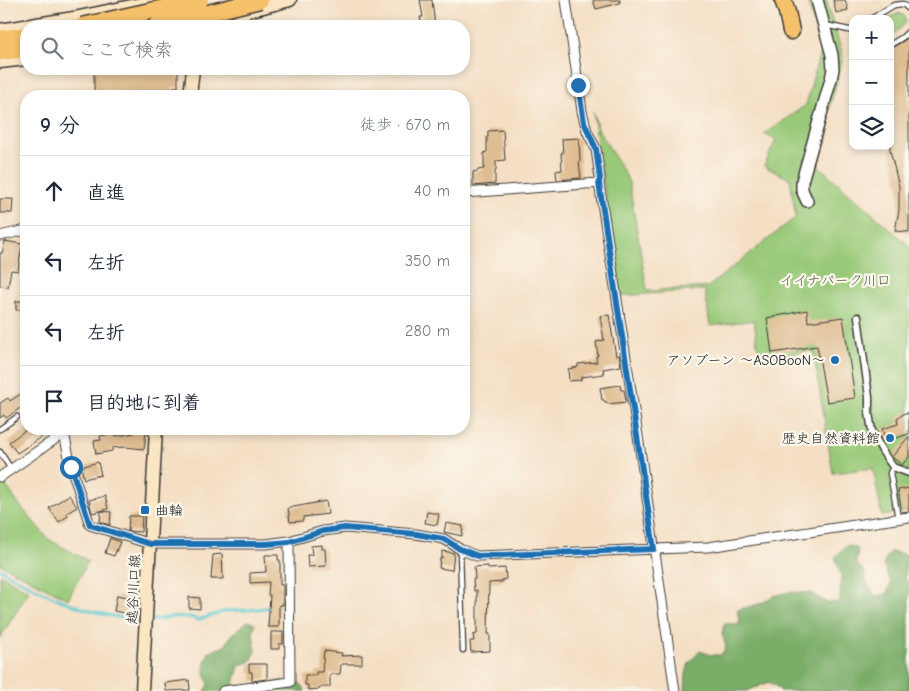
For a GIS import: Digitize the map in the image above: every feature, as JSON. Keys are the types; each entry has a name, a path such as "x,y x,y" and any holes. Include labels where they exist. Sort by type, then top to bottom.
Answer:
{"highway":[{"path":"110,20 202,0"},
{"path":"180,20 260,0"},
{"path":"783,0 796,29 793,0"},
{"path":"0,39 20,36"},
{"path":"0,52 20,50"}],"main road":[{"path":"62,20 160,0"},
{"path":"197,20 202,0"},
{"path":"215,20 290,0"},
{"path":"0,30 20,27"},
{"path":"0,62 20,60"},
{"path":"191,90 193,75"},
{"name":"越谷川口線","path":"142,691 156,435"}],"street":[{"path":"566,0 582,111 587,131 596,149 599,183 675,691"},
{"path":"807,201 802,190 802,181 833,69 832,55 817,0"},
{"path":"470,193 599,183"},
{"path":"0,236 20,233"},
{"path":"858,317 872,431 882,452 893,467 909,473"},
{"path":"0,477 58,435"},
{"path":"65,435 71,467 90,525 150,544 266,544 289,542 323,531 345,528 416,534 444,539 460,549 478,556 708,547 909,516"},
{"path":"223,691 290,682 289,542"}],"lane":[{"path":"878,15 894,5 903,4 909,9"},
{"path":"824,25 849,31"},
{"path":"839,28 849,27"},
{"path":"894,43 909,31"},
{"path":"0,430 17,418"},
{"path":"0,452 11,468"},
{"path":"893,467 890,473 898,518"},
{"path":"460,549 463,650"}],"green space":[{"name":"イイナパーク川口","path":"807,0 826,0 843,56 814,162 909,246 909,511 882,516 873,468 833,473 813,350 759,358 754,320 710,326 705,290 620,296 593,112 599,131 629,183 647,291 708,287 796,217 790,179 764,166 776,140 764,134 806,105 821,48"},
{"path":"899,13 905,16 906,23 894,34 894,15"},
{"path":"3,481 17,502 48,539 88,561 68,599 0,564 0,484"},
{"path":"847,545 858,549 856,563 864,571 866,581 875,596 887,594 891,583 883,564 891,551 907,555 905,580 909,582 909,691 780,691 780,689 769,682 747,691 685,691 689,663 700,651 711,655 721,655 726,647 722,633 724,624 740,624 737,610 762,603 773,596 789,592 811,593 827,603 840,602 841,575 835,557"},
{"path":"0,574 29,591 0,638"},
{"path":"248,621 255,624 253,634 256,651 251,661 239,666 234,684 247,689 284,680 286,687 299,683 305,691 205,691 209,685 204,669 209,652 225,646 232,634"}],"building":[{"path":"420,0 432,0 434,20 421,20 420,17 423,17"},
{"path":"593,0 620,0 620,3 596,9"},
{"path":"833,0 845,0 848,10 836,13"},
{"path":"909,37 909,232 895,231 899,210 899,187 890,150 894,150 894,47"},
{"path":"94,75 178,75 178,87 173,87 173,90 94,90"},
{"path":"503,130 505,160 496,161 495,184 473,186 473,172 484,169 484,153 487,152 488,131"},
{"path":"579,138 581,178 557,180 556,171 562,170 562,139"},
{"path":"0,199 13,199 12,213 0,213"},
{"path":"5,241 20,244 18,271 11,270 8,287 0,286 0,253 2,253"},
{"path":"16,301 20,301 20,310 16,310"},
{"path":"807,310 808,322 843,317 855,398 827,402 817,346 772,353 767,318"},
{"path":"609,315 616,356 619,355 621,366 603,369 604,374 581,377 581,380 569,381 568,369 578,367 578,364 597,362 596,342 604,340 600,316"},
{"path":"620,385 621,390 624,390 626,402 608,404 602,400 600,388"},
{"path":"20,394 20,408 6,418 4,415 0,418 0,403 8,398 10,401"},
{"name":"歴史自然資料館","path":"907,412 909,417 909,434 886,441 882,429 898,424 897,418"},
{"path":"20,434 45,435 17,453 9,442"},
{"path":"146,435 144,449 112,448 112,451 96,454 94,441 101,440 100,436"},
{"path":"909,436 909,457 902,465 892,457"},
{"path":"98,462 101,475 84,479 81,467"},
{"path":"909,488 909,511 902,512 898,490"},
{"path":"69,495 77,507 67,513 68,516 59,522 49,508"},
{"path":"105,496 108,509 92,513 89,500"},
{"path":"326,501 328,514 303,517 303,521 290,522 288,508"},
{"path":"101,511 111,512 110,525 100,522"},
{"path":"427,512 439,514 437,525 425,523"},
{"path":"129,516 142,516 141,532 128,531"},
{"path":"446,523 463,526 462,536 444,532"},
{"path":"110,538 120,542 114,556 105,553"},
{"path":"322,545 322,549 325,549 326,566 308,567 307,555 312,555 311,546"},
{"path":"442,551 454,553 452,570 439,568"},
{"path":"222,554 223,579 211,579 213,555"},
{"path":"265,555 278,555 278,560 280,560 280,585 283,585 283,605 279,605 279,627 268,627 269,582 250,583 250,573 266,572"},
{"path":"488,566 488,569 505,568 506,579 502,580 502,582 489,583 488,634 490,634 490,651 471,652 470,641 474,641 473,635 477,634 477,590 474,591 474,567"},
{"path":"117,595 138,599 134,615 114,611"},
{"path":"189,597 200,598 200,609 189,608"},
{"path":"271,632 283,632 283,644 279,644 279,649 271,649"},
{"path":"324,651 342,653 341,656 362,655 362,664 341,664 340,674 330,674 330,687 308,690 308,685 305,685 305,675 316,675 316,672 322,672"},
{"path":"249,664 267,664 267,679 252,681 252,672 249,672"},
{"path":"189,680 190,690 166,691 165,683"}],"waterway":[{"path":"0,569 33,588 68,603 104,614 142,620"},
{"path":"148,620 171,617 190,617 198,620 226,611 285,607"}],"place":[{"name":"アソブーン ～ASOBooN～","path":"835,360"},
{"name":"歴史自然資料館","path":"890,438"},
{"name":"曲輪","path":"145,510"}],"route":[{"path":"71,467 90,525 150,544 266,544 289,542 323,531 345,528 416,534 444,539 460,549 478,556 654,549 599,183 596,149 584,122 578,85"}]}
